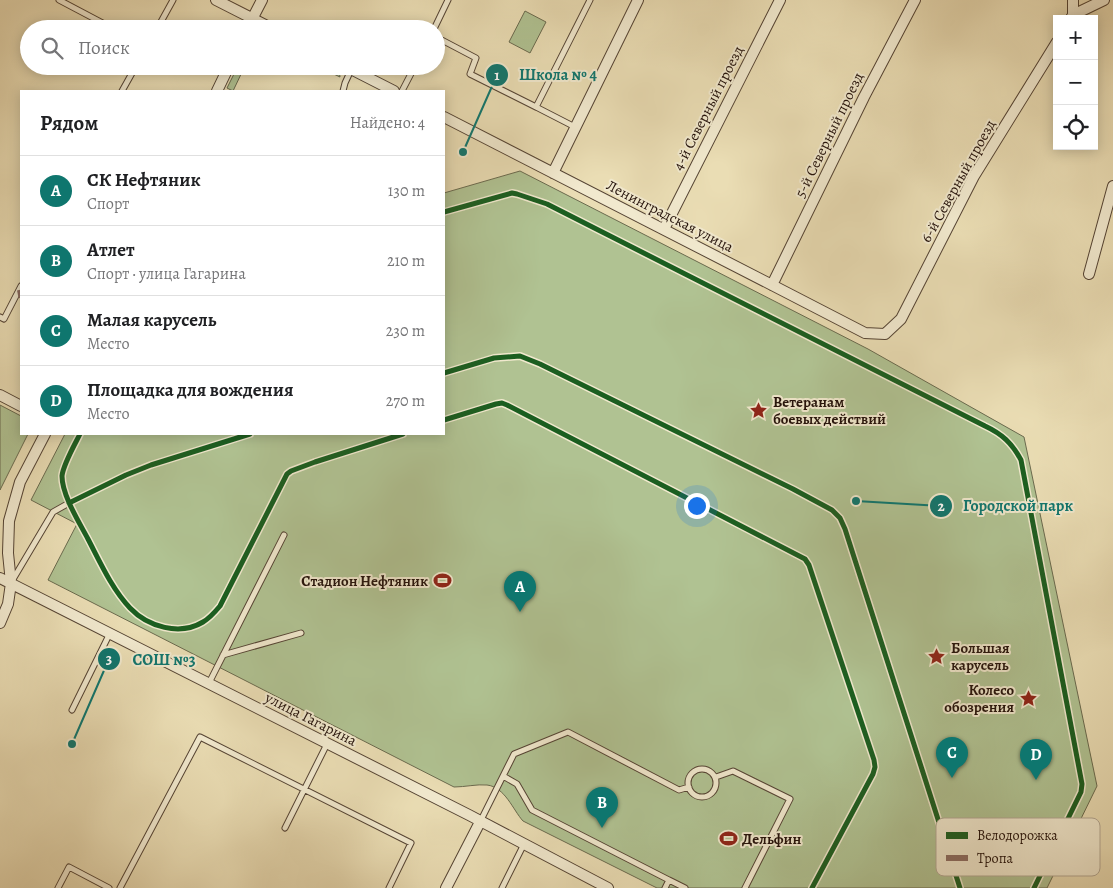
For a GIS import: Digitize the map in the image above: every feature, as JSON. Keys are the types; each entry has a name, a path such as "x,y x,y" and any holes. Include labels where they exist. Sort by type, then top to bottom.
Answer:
{"street":[{"path":"216,0 256,20"},
{"path":"252,18 262,0"},
{"path":"553,173 638,0"},
{"name":"4-й Северный проезд","path":"664,230 780,0"},
{"name":"5-й Северный проезд","path":"772,284 864,96 915,0"},
{"path":"1072,15 1073,0"},
{"path":"1076,15 1104,0"},
{"name":"6-й Северный проезд","path":"885,334 901,319 974,176 1053,48"},
{"path":"217,90 225,75"},
{"path":"362,75 392,90"},
{"name":"Ленинградская улица","path":"445,118 772,284 865,334 885,334"},
{"path":"1089,274 1113,186"},
{"path":"0,395 20,405"},
{"path":"0,623 8,604 11,583 8,553 9,522 20,482 44,435"},
{"name":"улица Гагарина","path":"0,578 608,888"},
{"path":"446,888 480,822"}],"lane":[{"path":"59,0 97,20"},
{"path":"162,20 173,0"},
{"path":"438,20 448,0"},
{"path":"536,107 590,0"},
{"path":"445,42 476,58 470,74 575,127"},
{"path":"123,90 131,75"},
{"path":"344,90 347,75"},
{"path":"403,90 410,75"},
{"path":"0,317 4,319 20,288"},
{"path":"11,583 53,512 70,503"},
{"path":"209,683 284,535"},
{"path":"223,655 301,633"},
{"path":"72,710 110,634"},
{"path":"480,822 514,754 568,732 679,790 689,787"},
{"path":"120,888 200,737 411,843 388,888"},
{"path":"285,828 327,744"},
{"path":"705,769 716,778 716,787 707,797 703,798 694,794 689,787 690,777 696,770 705,769"},
{"path":"716,778 733,771 790,799 745,888"},
{"path":"504,776 517,784 532,810 685,888"},
{"path":"502,888 524,844"},
{"path":"58,888 69,867 109,888"},
{"path":"665,888 669,880"}],"green space":[{"path":"525,11 546,22 530,53 509,42"},
{"path":"234,75 241,75 233,90 227,88"},
{"path":"520,171 868,349 1024,437 1097,786 1081,818 936,818 936,876 1053,876 1047,888 657,888 523,821 504,794 499,790 487,785 454,787 48,580 77,524 31,500 64,435 445,435 445,193"},
{"path":"0,405 20,415 20,435 28,435 0,490"}],"marked path":[{"path":"19,290 20,295"}],"cycle path":[{"path":"445,212 512,193 547,204 991,429 1010,444 1021,460 1082,784 1081,792 1068,818"},
{"path":"445,373 494,358 520,356 540,364 832,510 840,518 845,529 938,818"},
{"path":"445,420 502,403 805,559 809,565 875,767 812,888"},
{"path":"80,435 62,476 65,491 72,508 107,575 124,601 137,615 146,620 175,629 194,626 203,622 220,606 287,474 315,462 400,435"},
{"path":"69,503 151,465 247,435"},
{"path":"956,876 960,888"},
{"path":"1034,888 1040,876"}],"place":[{"name":"Школа № 4","path":"463,152"},
{"name":"Ветеранам боевых действий","path":"759,411"},
{"name":"Городской парк","path":"856,501"},
{"name":"Стадион Нефтяник","path":"442,581"},
{"name":"СК Нефтяник","path":"520,612"},
{"name":"Большая карусель","path":"937,657"},
{"name":"Колесо обозрения","path":"1028,699"},
{"name":"СОШ №3","path":"72,744"},
{"name":"Малая карусель","path":"952,778"},
{"name":"Площадка для вождения","path":"1036,780"},
{"name":"Атлет","path":"602,828"},
{"name":"Дельфин","path":"728,839"}]}
